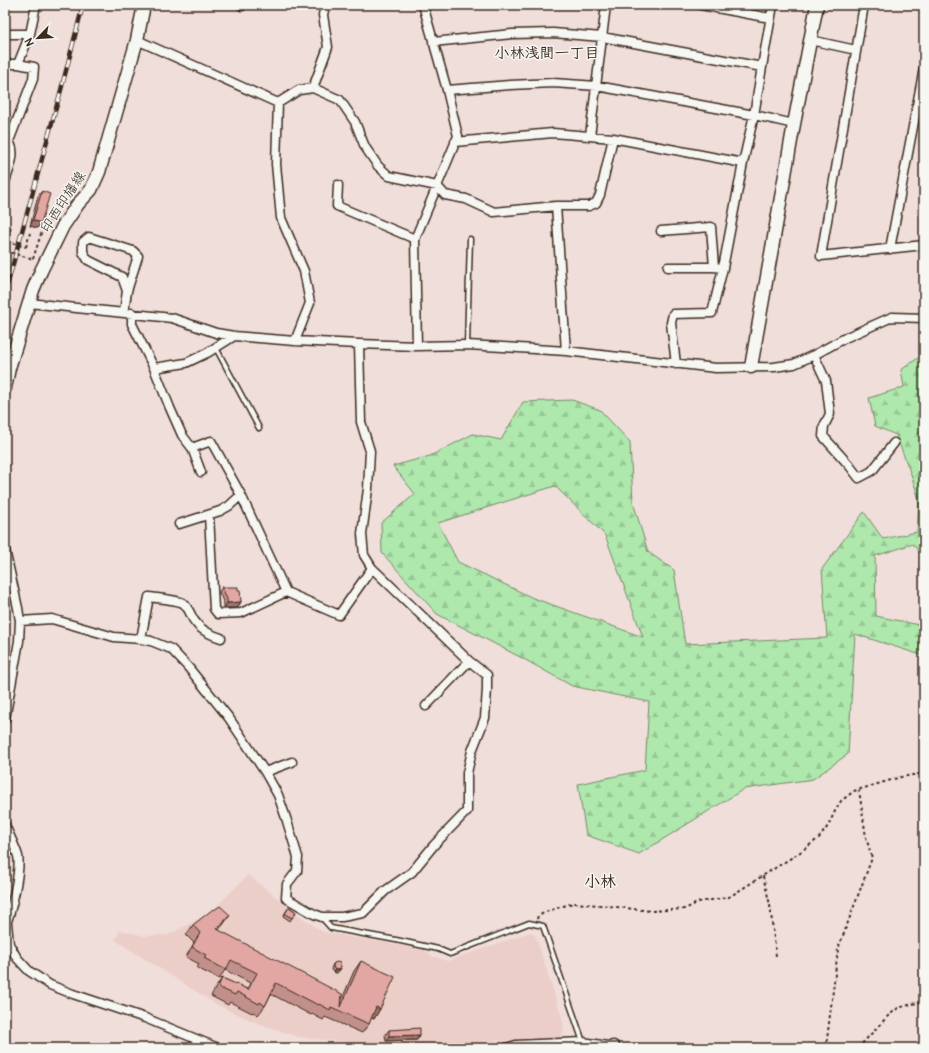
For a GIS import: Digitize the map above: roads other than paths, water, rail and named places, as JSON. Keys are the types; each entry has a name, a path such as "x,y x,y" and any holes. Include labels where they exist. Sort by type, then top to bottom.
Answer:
{"main road":[{"name":"印西印旛線","path":"5,388 9,368 33,290 41,271 57,237 78,204 91,190 96,181 137,40 144,5"},
{"path":"750,367 817,5"}],"street":[{"path":"18,64 30,34 36,5"},
{"path":"313,88 328,48 323,15 325,5"},
{"path":"418,346 415,239 458,136 447,90 423,5"},
{"path":"590,136 606,5"},
{"path":"701,5 770,18"},
{"path":"676,364 671,323 673,314 712,313 723,268 743,163 754,115 773,5"},
{"path":"864,5 821,256 924,245"},
{"path":"433,42 512,34 554,33 602,37 762,66"},
{"path":"5,34 30,34"},
{"path":"137,40 278,103"},
{"path":"810,40 856,50"},
{"path":"5,64 18,64 34,67 33,79 7,140 13,151 5,182"},
{"path":"890,249 924,68"},
{"path":"447,90 553,83 597,86 754,115 794,124"},
{"path":"278,103 299,90 313,88 340,100 355,122 365,147 378,166 389,176 437,186 445,195 466,200 494,212 556,206 589,206 596,203 600,195 613,138"},
{"path":"278,103 276,164 281,218 304,271 310,303 295,341"},
{"path":"455,142 553,133 613,138 743,163"},
{"path":"338,185 337,206 415,239"},
{"path":"556,206 566,351"},
{"path":"661,231 711,227 714,267"},
{"path":"126,291 138,256 133,251 89,237 83,242 83,252 88,260 122,278 126,291 128,313 132,324 154,368 182,435 192,448 201,472"},
{"path":"668,267 723,268"},
{"path":"29,303 172,318 216,333 234,336 359,344 418,346 467,345 566,351 716,368 774,367 794,364 847,337 892,317 924,318"},
{"path":"154,368 186,363 207,353 234,336"},
{"path":"20,621 52,620 114,636 151,641 171,649 230,718 278,795 298,856 297,871 286,884 286,898 322,917 342,917 363,913 385,891 412,872 434,845 467,811 467,773 472,751 485,718 487,676 469,661 372,568 364,555 362,534 368,489 370,451 361,422 359,344"},
{"path":"814,355 826,380 830,414 824,426 823,436 850,465 859,478 872,471 894,444"},
{"path":"192,448 212,441 241,495 286,592 339,615 372,568"},
{"path":"179,524 220,512 241,495"},
{"path":"209,515 214,610 218,614 241,613 286,592"},
{"path":"5,550 20,621 19,641 5,719"},
{"path":"141,639 149,597 182,602 200,628 209,634 221,638"},
{"path":"426,706 469,661"},
{"path":"265,772 292,762"},
{"path":"5,825 19,864 14,895 6,925 9,944 17,958 29,971 50,985 144,1018 218,1048"},
{"path":"506,1048 583,1042 614,1048"}],"lane":[{"path":"467,345 470,239"},
{"path":"216,347 259,428"},
{"path":"322,917 331,928 438,949 450,954 529,923 543,926 583,1042"}],"railway":[{"path":"5,293 83,5"}],"district":[{"name":"小林浅間一丁目","path":"547,53"},
{"name":"小林","path":"600,882"}]}
